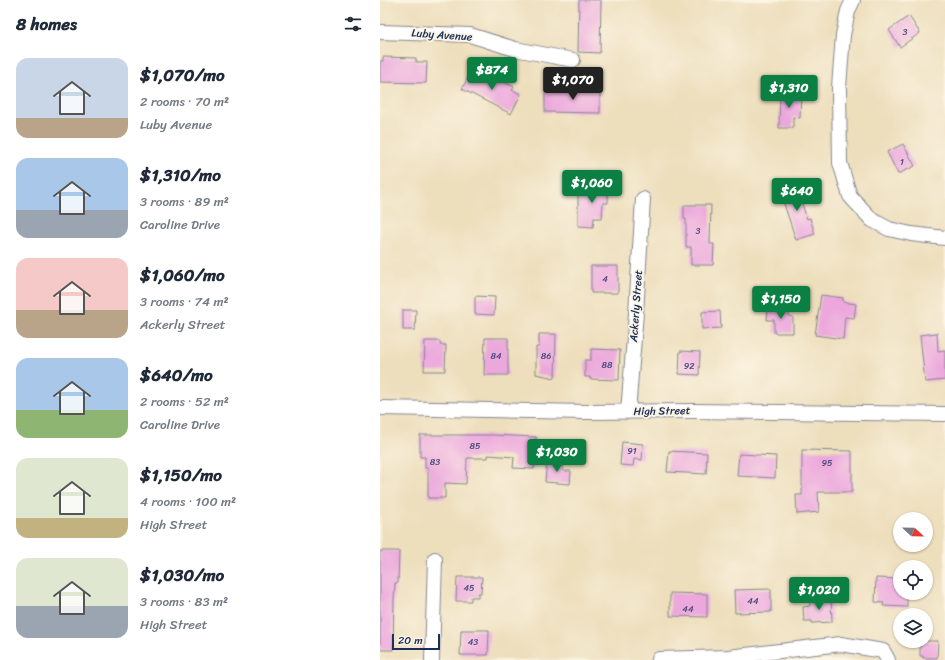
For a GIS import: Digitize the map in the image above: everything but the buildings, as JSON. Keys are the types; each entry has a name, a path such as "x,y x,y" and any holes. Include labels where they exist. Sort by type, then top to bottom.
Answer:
{"street":[{"path":"853,0 848,11 843,35 839,87 840,163 850,196 872,220 889,229 911,234 945,238"},
{"name":"Luby Avenue","path":"380,32 470,35 515,48 573,60"},
{"name":"Ackerly Street","path":"628,412 643,199"},
{"name":"High Street","path":"380,408 587,412 692,411 945,414"},
{"path":"432,660 435,558"},
{"path":"659,660 659,658 728,657 841,644 883,651 888,659"}]}
